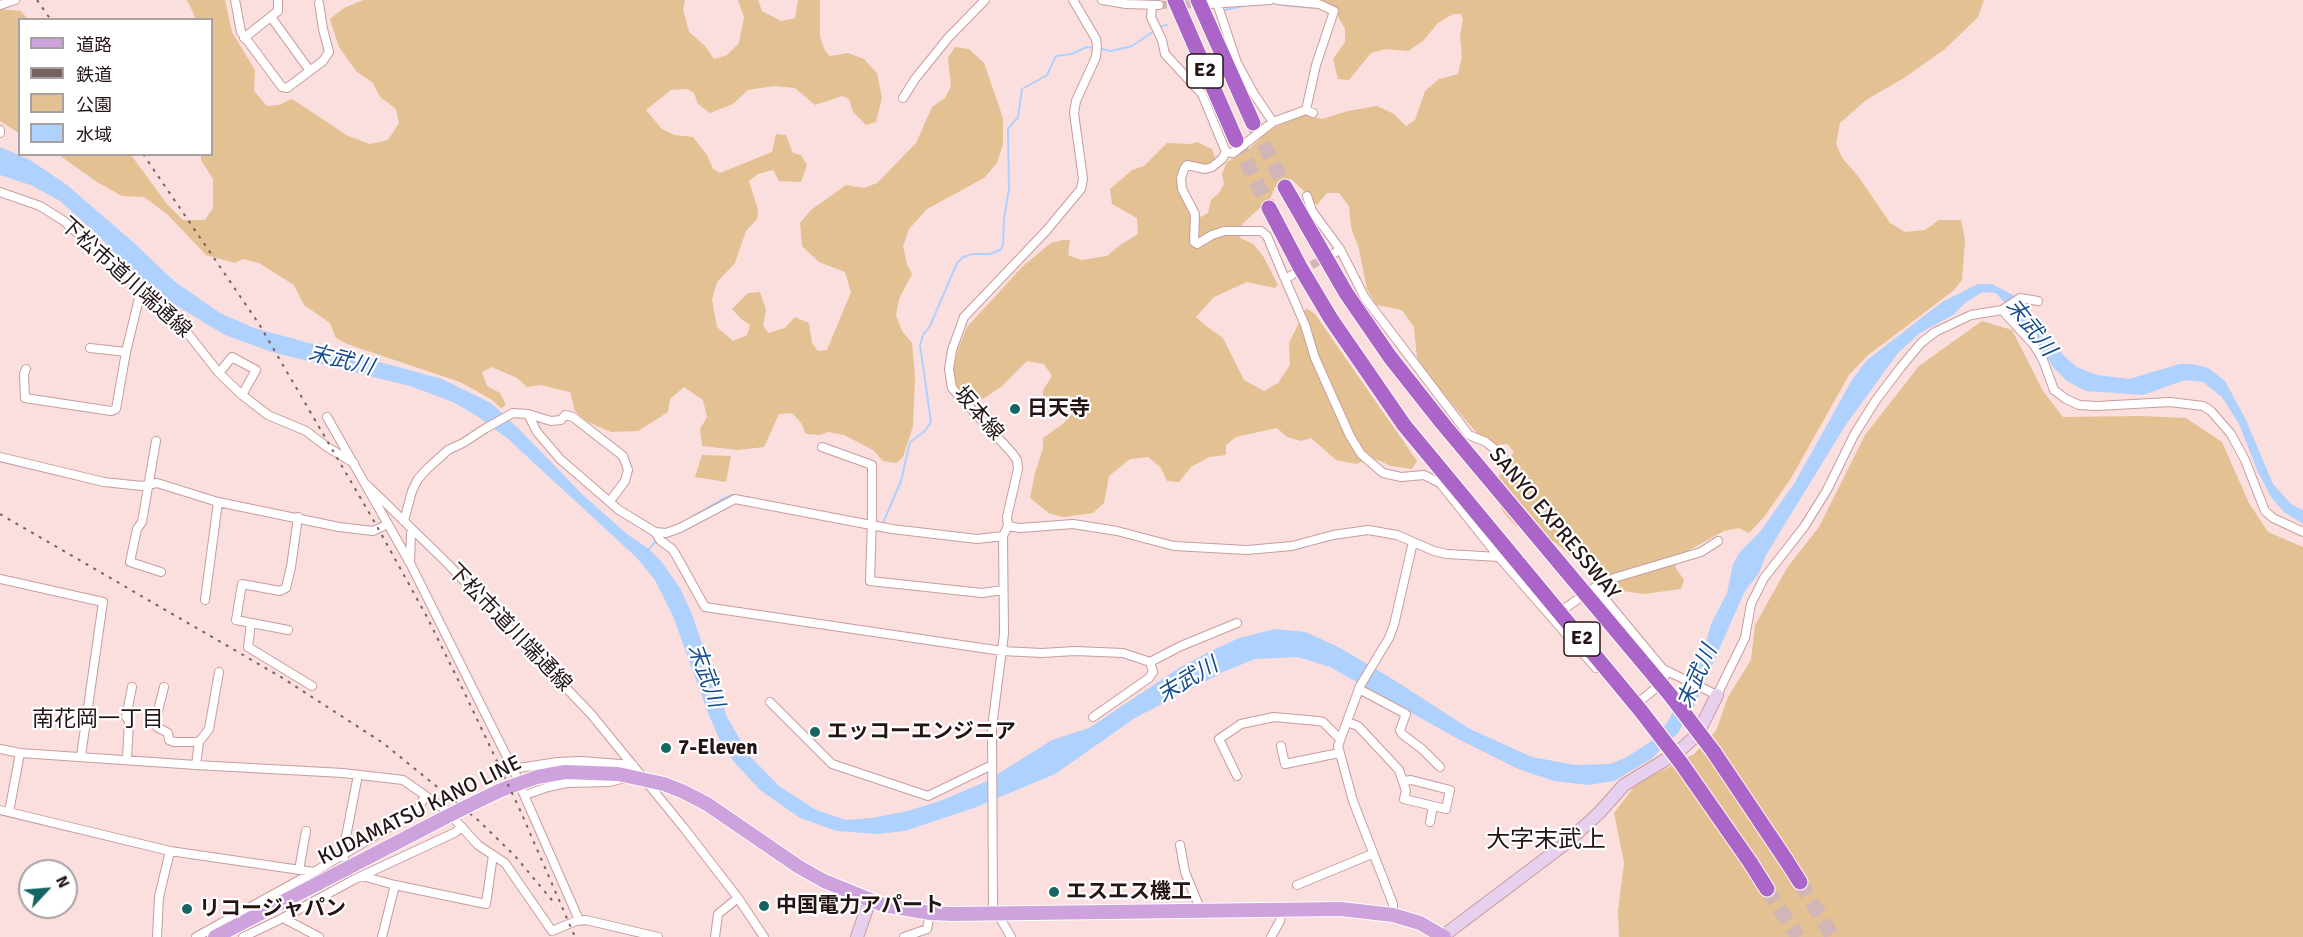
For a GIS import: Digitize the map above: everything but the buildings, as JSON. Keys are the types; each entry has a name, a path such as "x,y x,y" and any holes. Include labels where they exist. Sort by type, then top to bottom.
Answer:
{"highway":[{"name":"E2","path":"1175,0 1236,140"},
{"name":"E2","path":"1214,5 1253,123"},
{"name":"SANYO EXPRESSWAY","path":"1285,187 1346,292 1390,357 1443,424 1671,696 1719,760 1800,882"},
{"name":"E2","path":"1269,208 1331,319 1404,425 1641,711 1681,763 1767,889"}],"main road":[{"name":"KUDAMATSU KANO LINE","path":"215,937 501,790 537,777 565,772 637,773 707,804 799,867 824,881 870,900 930,913 1341,909 1393,915 1420,923 1443,937"}],"street":[{"path":"0,5 15,0"},
{"path":"235,0 237,22 244,38 282,87 287,88 323,61 329,52 320,3"},
{"path":"244,38 278,11 278,0"},
{"path":"903,98 915,79 948,38 985,0"},
{"name":"坂本線","path":"998,913 993,906 992,727 1004,634 1003,536 1008,526 1007,517 1017,479 1017,460 952,388 949,369 952,350 964,317 1046,231 1081,189 1083,179 1074,113 1076,101 1096,57 1097,46 1096,39 1073,0"},
{"path":"1102,0 1112,3 1156,5 1151,17 1165,54 1202,94 1226,153"},
{"path":"1269,0 1214,5 1237,63 1273,122"},
{"path":"1226,153 1233,153 1273,122 1310,112 1316,65 1334,10 1319,4 1277,0"},
{"path":"271,17 310,71"},
{"path":"1226,153 1212,167 1205,169 1187,165 1180,178 1182,189 1195,214 1194,242 1202,243 1212,235 1224,231 1261,231 1267,236 1289,277 1315,358 1350,436 1361,454 1383,473 1390,476 1424,476 1440,483 1499,557 1630,709 1663,682 1666,671"},
{"name":"下松市道川端通線","path":"0,192 40,206 64,221 186,330 219,373 242,395 268,415 306,431 327,447 354,462"},
{"path":"1307,196 1312,211 1365,298 1469,435 1486,442 1503,456"},
{"path":"26,369 24,374 25,398 111,411 116,409 126,352 141,290"},
{"path":"1443,937 1565,844 1599,813 1624,785 1678,752 1697,735 1712,693 1745,639 1751,604 1764,578 1810,518 1854,435 1876,400 1908,359 1935,332 1978,312 2003,309 2020,298 2038,301"},
{"path":"2003,309 2034,345 2054,390 2066,399 2079,405 2097,406 2170,402 2203,406 2211,411 2230,434 2245,460 2265,511 2273,518 2303,532"},
{"path":"90,348 126,352"},
{"path":"219,373 232,357 256,370 242,395"},
{"path":"404,521 412,491 418,479 448,450 513,413 528,414 551,421 561,420 565,416 573,417 623,456 628,470 626,481 610,501"},
{"path":"528,414 537,432 560,459 619,510 657,536 676,555 705,607 1002,651 1123,653 1150,662 1181,646 1238,624"},
{"path":"327,417 410,563 514,773 558,762 581,761 637,773"},
{"path":"156,441 142,522 137,529 130,562 161,572"},
{"path":"822,447 872,465 870,581 982,593 1003,591"},
{"path":"0,457 104,482 147,486 157,483 218,502 339,527 373,531 388,524"},
{"name":"下松市道川端通線","path":"367,485 564,684 738,898 764,937"},
{"path":"657,536 680,528 735,499 872,523 977,538 1003,536"},
{"path":"205,600 218,502"},
{"path":"288,630 236,620 242,584 280,591 286,588 298,517"},
{"path":"1008,526 1020,528 1073,524 1117,531 1174,546 1239,549 1292,546 1333,535 1368,530 1397,535 1446,554 1499,557"},
{"path":"410,563 412,530"},
{"path":"1552,618 1595,587 1637,570 1701,552 1718,541"},
{"path":"1393,915 1393,904 1372,854 1339,753 1340,739 1360,687 1394,625 1413,542"},
{"path":"0,579 103,602 81,756"},
{"path":"1595,587 1666,671 1712,693"},
{"path":"251,623 248,647 312,686"},
{"path":"1093,717 1149,678 1153,672 1150,662"},
{"path":"196,765 199,742 209,729 219,672"},
{"path":"127,760 129,720 126,717 132,687"},
{"path":"164,687 155,723 157,727 168,733 169,740 174,742 199,742"},
{"path":"1360,687 1406,714 1400,730 1402,734 1440,766"},
{"path":"770,702 832,764 928,796 992,768"},
{"path":"1237,776 1219,738 1241,724 1274,717 1318,721 1323,722 1340,739"},
{"path":"1347,722 1358,726 1399,770 1406,791 1404,799 1446,809 1450,790 1411,780 1404,781"},
{"path":"1281,746 1285,764 1339,753"},
{"path":"0,749 20,753 358,775 403,780 446,810 478,845 505,863 554,934 579,920 658,937"},
{"path":"20,753 4,811 170,851 314,872"},
{"path":"579,920 523,791 567,783 609,782 637,773"},
{"path":"344,857 358,775"},
{"path":"196,937 344,857 408,816 425,796"},
{"path":"1430,822 1433,806"},
{"path":"243,937 282,918 356,876 454,833 462,827"},
{"path":"299,870 306,831"},
{"path":"1180,844 1185,872 1202,910"},
{"path":"157,937 159,897 170,851"},
{"path":"1297,885 1372,854"},
{"path":"356,876 486,904 493,855"},
{"path":"382,937 395,885"},
{"path":"715,937 718,914 738,898"},
{"path":"857,937 870,900"},
{"path":"1271,937 1280,921 1281,910"},
{"path":"904,937 927,929 930,913"},
{"path":"998,913 1011,937"},
{"path":"282,918 319,937"}],"green space":[{"path":"187,0 225,0 232,32 255,70 254,91 267,106 279,105 292,99 348,136 370,144 388,140 399,123 396,109 380,97 373,83 356,71 339,47 330,19 344,8 363,0 685,0 683,10 689,32 705,46 714,59 727,55 739,43 744,17 738,0 758,0 762,11 781,21 795,18 798,0 820,0 820,36 825,51 830,56 848,53 864,59 877,73 882,98 876,122 866,125 853,112 849,99 842,96 815,105 795,88 773,86 748,90 733,104 710,113 698,104 694,93 687,89 671,90 646,110 662,129 675,135 693,137 707,155 713,169 720,173 772,152 776,134 786,135 793,153 801,155 807,165 801,182 779,181 773,170 758,174 749,181 758,210 757,219 746,231 735,263 717,282 712,300 717,327 733,341 747,335 750,325 732,309 748,293 760,292 766,310 763,325 768,333 785,328 795,317 809,323 812,343 818,351 827,350 851,292 845,272 819,262 802,246 800,223 811,210 846,185 864,188 877,183 916,143 932,107 945,98 951,86 948,58 955,47 969,49 984,63 1003,118 1003,144 997,163 984,178 927,209 909,229 903,246 912,274 899,299 896,315 902,331 912,343 915,377 913,426 903,457 896,463 883,461 873,450 844,435 828,432 820,435 806,434 801,423 792,413 779,414 764,447 738,450 702,446 700,429 707,417 703,400 684,387 670,399 668,412 638,431 611,432 588,422 575,411 570,392 541,385 527,387 517,378 492,367 482,372 487,386 500,393 506,405 501,408 491,399 460,382 347,344 336,338 330,323 304,305 294,285 259,263 243,259 235,263 206,255 167,214 144,197 122,196 97,182 60,156 132,156 167,204 183,220 205,220 213,208 213,179 201,160 201,156 213,156 213,18 196,18"},
{"path":"1322,0 1984,0 1978,17 1945,49 1904,78 1866,100 1840,123 1836,144 1843,159 1858,176 1890,223 1905,232 1925,230 1939,220 1961,220 1965,240 1962,280 1953,291 1867,356 1849,375 1790,480 1764,517 1749,533 1739,528 1724,531 1684,553 1675,567 1684,580 1681,589 1644,594 1622,591 1605,586 1556,543 1516,526 1504,513 1493,492 1501,472 1514,452 1507,444 1497,445 1481,438 1435,384 1417,358 1414,327 1402,310 1376,305 1367,289 1359,249 1351,227 1349,206 1339,193 1327,193 1317,205 1311,202 1306,193 1291,179 1275,187 1270,199 1242,224 1240,238 1253,244 1263,256 1278,285 1275,288 1247,282 1214,297 1196,317 1223,338 1244,380 1264,391 1278,383 1290,365 1289,343 1306,308 1315,314 1417,461 1412,469 1391,466 1371,457 1357,464 1336,460 1311,438 1301,441 1287,437 1277,428 1236,437 1226,445 1226,455 1209,457 1191,467 1179,482 1167,481 1161,468 1148,457 1130,459 1109,476 1104,503 1093,513 1064,517 1050,514 1030,498 1043,448 1043,438 1063,424 1073,412 1067,398 1043,399 1043,390 1052,376 1044,364 1027,361 1002,386 983,399 968,400 955,384 953,371 957,352 967,327 1022,267 1051,243 1070,240 1068,255 1081,260 1107,256 1138,234 1137,218 1112,204 1110,189 1132,170 1144,166 1167,143 1197,142 1212,149 1215,158 1210,165 1181,167 1190,206 1201,217 1208,213 1211,200 1224,184 1222,174 1227,162 1249,149 1270,129 1305,115 1322,119 1348,111 1377,106 1394,114 1406,126 1415,120 1425,91 1439,79 1458,74 1462,57 1460,36 1463,20 1461,14 1453,14 1438,23 1423,41 1408,51 1385,49 1371,53 1349,80 1338,79 1333,59 1345,42 1345,29 1331,4"},
{"path":"0,9 21,11 27,18 18,18 18,132 0,121"},
{"path":"1982,321 2012,330 2043,391 2063,417 2186,418 2222,442 2249,503 2268,532 2303,547 2303,937 1619,937 1618,911 1624,863 1614,813 1636,784 1694,754 1716,731 1728,697 1751,660 1755,625 1787,568 1819,527 1865,435 1919,366"},
{"path":"702,455 731,456 726,482 695,477"}],"water":[{"name":"末武川","path":"0,147 30,160 67,185 174,281 220,313 254,328 442,379 491,403 583,495 661,561 680,588 692,614 727,717 749,755 779,786 816,810 846,820 873,818 907,811 940,801 985,782 1052,740 1089,728 1179,668 1207,653 1239,638 1275,629 1306,632 1342,649 1470,729 1532,757 1575,765 1610,764 1627,757 1650,742 1667,723 1701,659 1711,624 1727,593 1733,564 1740,552 1759,533 1794,484 1852,380 1867,360 1942,302 1978,284 1992,284 2013,295 2064,356 2077,367 2097,375 2129,379 2180,364 2193,364 2208,368 2225,381 2246,420 2273,484 2291,504 2303,510 2303,524 2284,512 2271,497 2257,470 2239,424 2222,397 2203,382 2185,380 2143,395 2086,391 2067,381 2053,367 2041,346 1996,293 1983,292 1966,302 1953,315 1920,333 1898,353 1845,426 1766,555 1759,573 1745,591 1694,706 1678,733 1651,759 1614,781 1588,785 1554,781 1518,769 1458,739 1330,667 1298,657 1255,659 1223,672 1135,718 1055,774 974,808 905,831 877,834 837,831 800,818 760,790 735,763 722,745 708,713 673,616 655,580 637,558 507,438 453,402 410,386 272,352 225,335 167,300 128,267 99,236 60,201 33,186 0,175"}],"waterway":[{"path":"1221,11 1248,5"},
{"path":"1283,5 1313,8"},
{"path":"1158,27 1167,25"},
{"path":"1101,49 1111,51 1132,46 1154,31"},
{"path":"880,523 883,523 901,481 910,442 925,431 931,422 920,345 923,335 930,326 957,263 963,257 973,254 990,254 1000,250 1003,245 1004,218 1009,189 1008,129 1018,117 1022,89 1047,75 1056,56 1071,54 1087,47 1094,48"},
{"path":"693,516 723,499 732,495 736,496"},
{"path":"745,497 771,502"},
{"path":"648,550 656,541"}],"tunnel":[{"path":"1159,5 1201,4"},
{"path":"1253,123 1285,187"},
{"path":"1236,140 1269,208"},
{"path":"1301,271 1329,256"},
{"path":"1800,882 1833,937"},
{"path":"1767,889 1798,937"}],"railway":[{"path":"37,0 50,18"},
{"path":"144,156 259,324 378,528 427,617 467,698 520,810 575,937"},
{"path":"0,514 281,677 383,743 478,820 515,856 556,905"}],"place":[{"name":"日天寺","path":"1015,409"},
{"name":"エッコーエンジニア","path":"815,732"},
{"name":"7-Eleven","path":"666,748"},
{"name":"エスエス機工","path":"1054,892"},
{"name":"中国電力アパート","path":"764,906"},
{"name":"リコージャパン","path":"187,909"}],"district":[{"name":"南花岡一丁目","path":"98,720"},
{"name":"大字末武上","path":"1546,841"}]}
